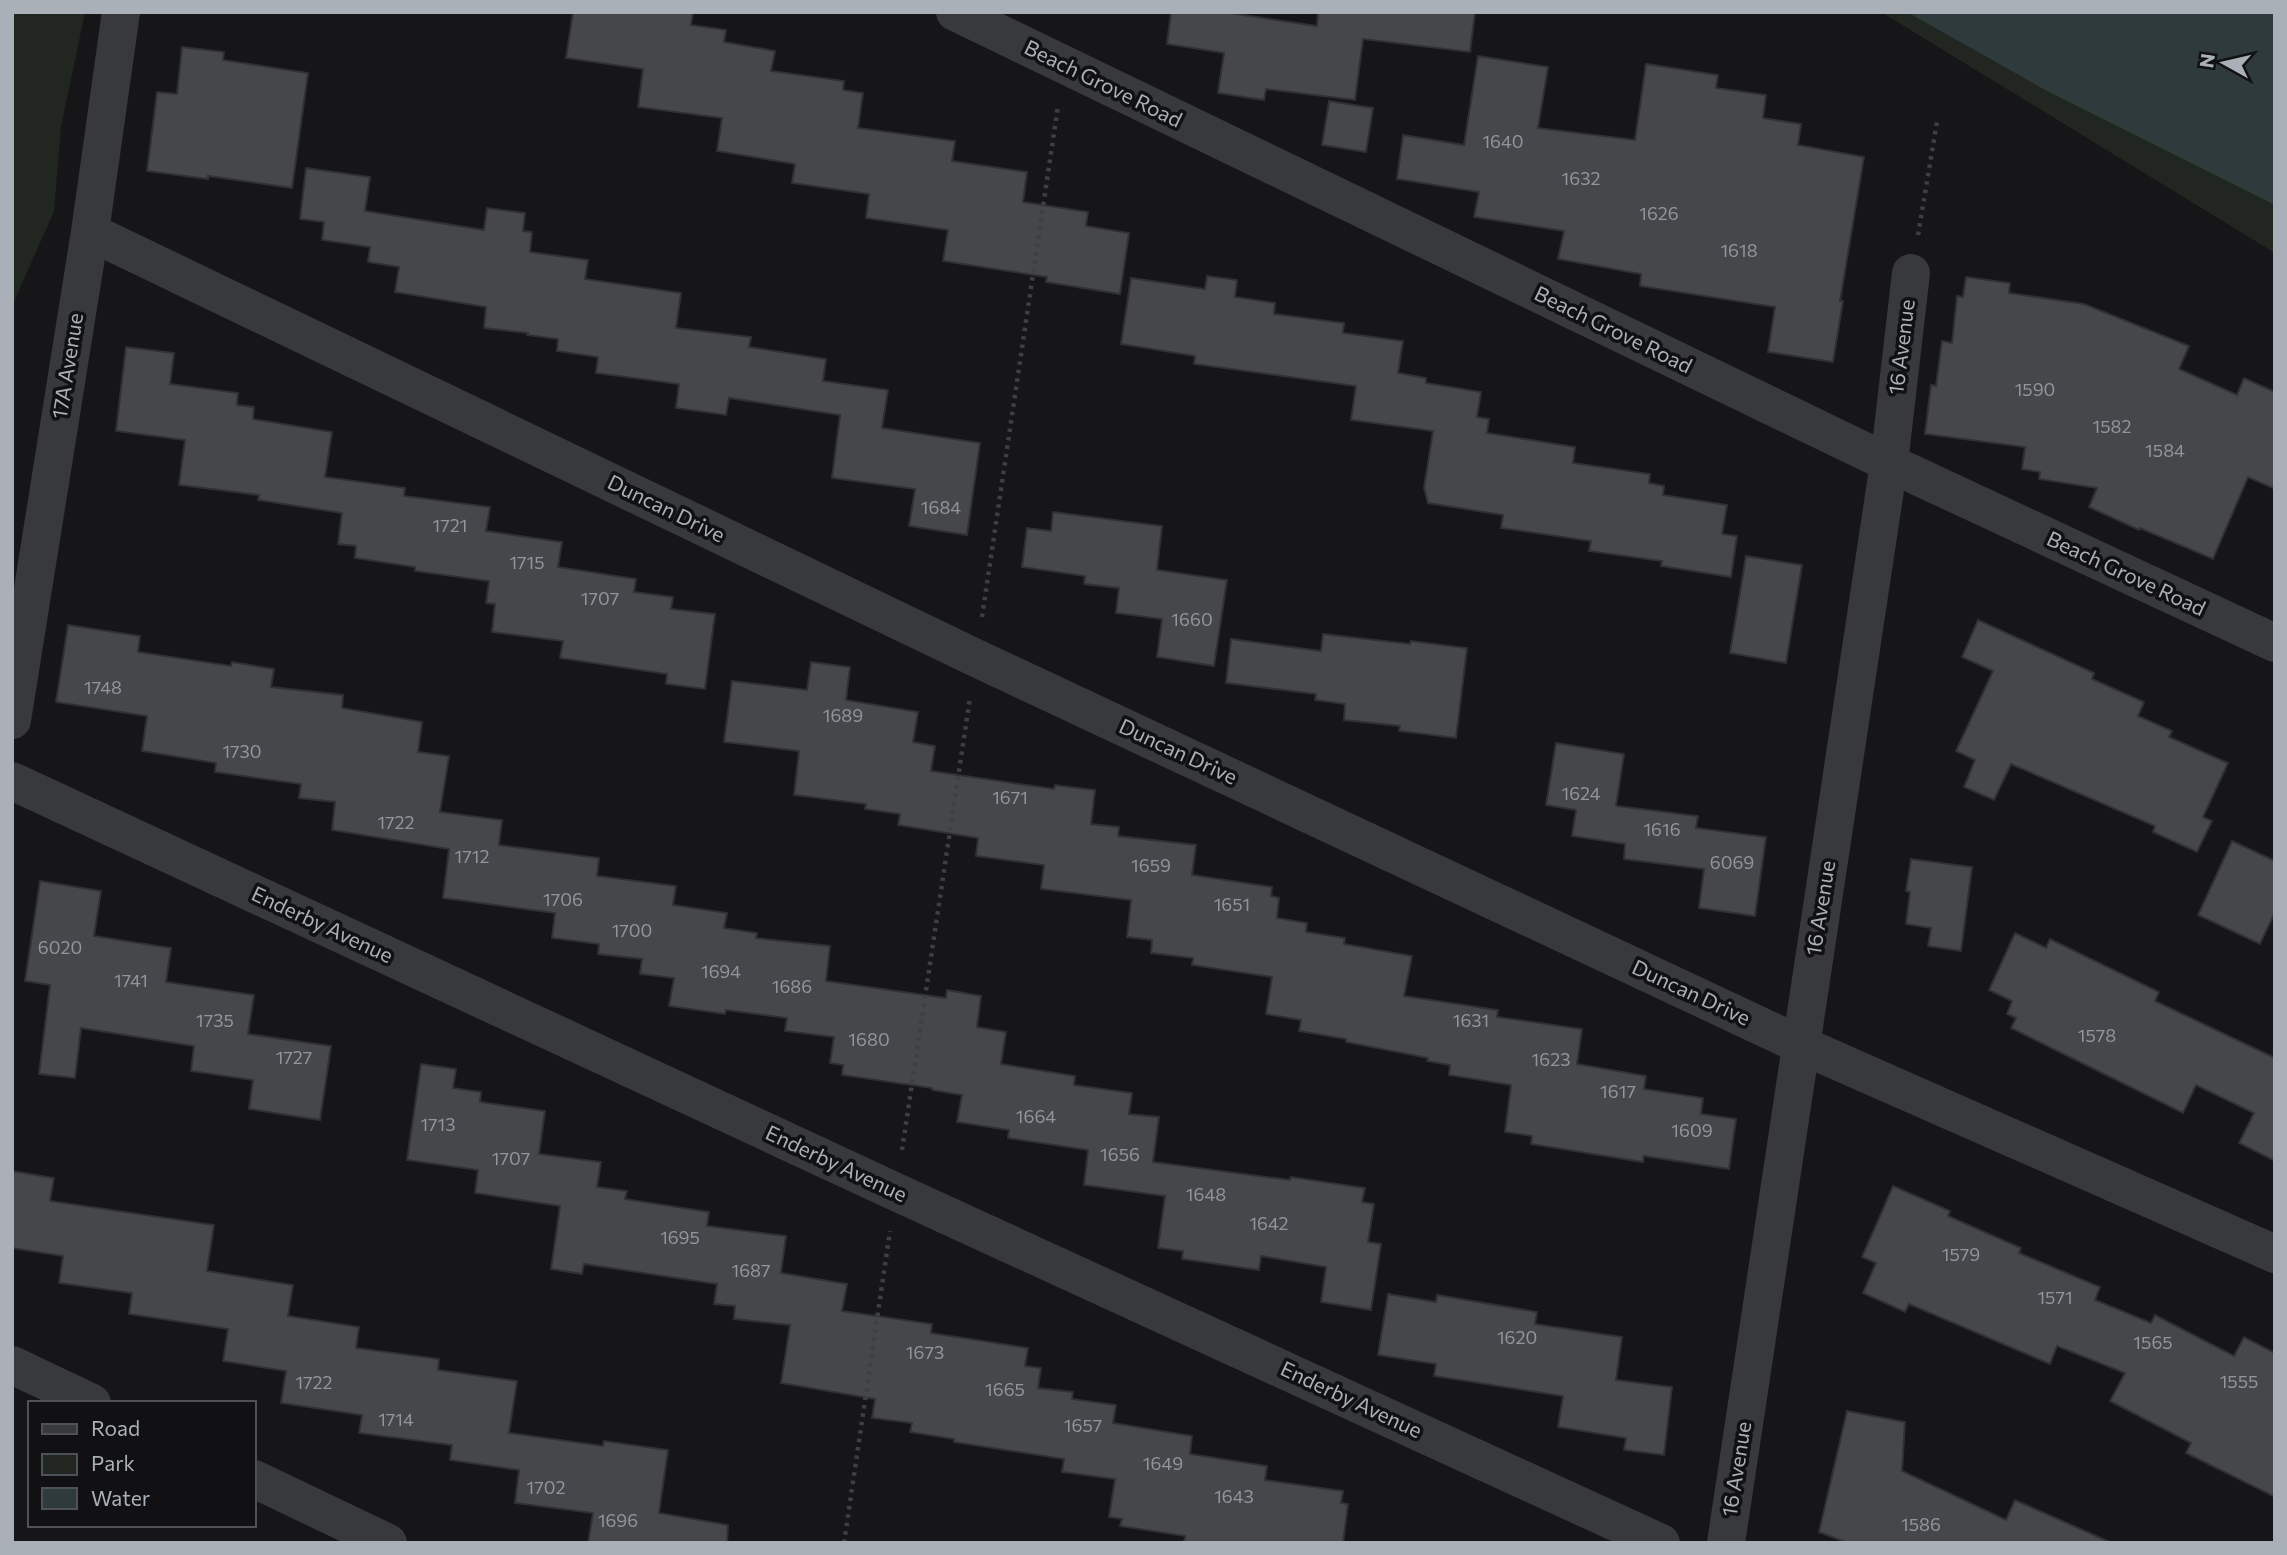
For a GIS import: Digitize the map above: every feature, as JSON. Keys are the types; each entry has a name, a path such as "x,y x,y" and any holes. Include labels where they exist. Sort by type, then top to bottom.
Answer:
{"street":[{"name":"17A Avenue","path":"12,720 90,232 121,12"},
{"name":"Beach Grove Road","path":"954,12 1889,463 2275,643"},
{"name":"Duncan Drive","path":"90,232 976,658 1801,1045 2275,1254"},
{"name":"16 Avenue","path":"1726,1543 1889,463 1911,273"},
{"name":"Enderby Avenue","path":"12,780 896,1192 1661,1543"},
{"path":"12,1365 88,1401"},
{"path":"256,1480 388,1543"}],"path":[{"path":"844,1543 1065,65"},
{"path":"1911,273 1937,122"}],"green space":[{"path":"12,12 85,12 61,127 54,211 15,299 12,318"},
{"path":"1881,12 2275,12 2275,253"}],"water":[{"path":"1907,12 2275,12 2275,205 2049,92"}],"building":[{"path":"573,12 693,12 691,25 726,30 724,42 775,51 771,71 844,81 843,90 863,93 858,128 955,141 952,161 1027,172 1023,202 1088,212 1086,226 1129,233 1120,294 1046,282 1047,277 943,261 948,230 866,218 869,194 792,183 795,164 717,151 722,118 638,107 643,69 566,58"},
{"path":"1171,12 1223,12 1317,26 1318,12 1475,12 1470,52 1363,39 1355,100 1266,89 1264,100 1218,93 1224,53 1167,44"},
{"path":"182,47 224,52 223,60 308,73 292,188 208,176 208,179 147,171 157,92 177,94"},
{"path":"1478,56 1548,67 1538,128 1635,140 1646,64 1718,75 1716,88 1766,95 1763,118 1801,124 1798,145 1864,157 1840,301 1843,301 1833,362 1768,352 1775,307 1640,286 1641,274 1558,259 1564,231 1474,217 1479,192 1397,179 1403,135 1464,145"},
{"path":"1329,101 1373,108 1366,152 1322,145"},
{"path":"306,168 370,177 365,211 484,230 487,208 525,213 523,231 532,232 530,252 588,260 585,279 681,293 676,328 751,337 749,347 826,359 823,381 888,390 882,428 980,443 967,535 909,526 915,489 832,478 840,415 729,398 726,415 676,408 679,384 596,373 598,357 557,351 558,339 484,328 486,307 395,292 399,267 368,262 370,247 322,240 324,222 300,219"},
{"path":"1207,276 1237,280 1235,297 1275,303 1274,314 1344,323 1343,333 1403,341 1398,373 1426,378 1426,383 1481,392 1477,417 1489,419 1487,433 1575,447 1573,463 1650,474 1649,483 1664,486 1663,495 1727,505 1722,534 1737,536 1731,577 1661,566 1662,561 1589,551 1591,541 1501,528 1503,515 1428,503 1424,488 1433,431 1351,420 1356,386 1194,364 1195,356 1121,344 1131,278 1205,289"},
{"path":"1966,277 2010,283 2009,293 2084,304 2189,346 2179,369 2237,395 2244,378 2275,392 2275,489 2248,477 2213,559 2089,507 2097,488 2039,479 2040,472 2022,469 2025,447 1925,434 1931,385 1936,386 1942,341 1952,343 1957,296 1963,297"},
{"path":"126,347 174,353 170,384 238,393 237,405 254,407 253,419 332,432 325,477 405,488 404,496 490,507 486,531 562,542 558,567 636,579 634,592 673,597 671,609 715,614 705,689 666,684 667,674 560,658 563,641 492,632 495,604 486,603 489,581 415,571 415,567 355,558 356,546 338,544 342,513 258,500 259,495 179,485 185,440 116,431"},
{"path":"1053,512 1162,526 1157,570 1227,580 1214,666 1157,657 1162,619 1116,613 1119,588 1084,584 1085,576 1022,567 1027,528 1051,531"},
{"path":"1746,556 1802,565 1786,663 1730,653"},
{"path":"1978,620 2094,673 2092,679 2144,702 2138,716 2172,731 2169,737 2228,763 2203,817 2212,821 2197,852 2153,832 2155,826 2011,764 1994,800 1964,787 1975,760 1956,751 1993,671 1962,657"},
{"path":"68,625 140,636 138,652 231,666 232,662 274,669 271,687 343,695 342,708 422,722 418,752 449,756 440,812 502,820 499,845 599,858 597,876 676,886 673,905 727,913 724,928 757,933 756,938 830,946 826,981 946,998 947,990 981,996 977,1027 1006,1032 1001,1064 1075,1076 1074,1085 1132,1093 1129,1114 1159,1117 1153,1162 1365,1188 1362,1202 1374,1204 1368,1242 1381,1244 1371,1310 1321,1302 1326,1267 1261,1256 1259,1270 1182,1259 1183,1251 1158,1248 1165,1196 1084,1185 1088,1150 1008,1138 1009,1130 957,1122 962,1095 842,1075 843,1065 830,1063 834,1037 785,1031 787,1018 726,1010 725,1014 669,1006 674,978 640,974 642,959 598,954 599,944 552,938 555,913 443,898 449,849 332,830 335,802 299,798 301,784 215,772 216,763 142,751 147,716 56,702"},
{"path":"1323,634 1467,648 1456,738 1399,731 1400,726 1344,720 1345,704 1315,700 1316,694 1226,683 1231,639 1321,651"},
{"path":"811,662 850,667 846,700 918,712 913,742 935,746 931,771 1054,789 1055,785 1095,790 1091,824 1119,827 1118,836 1196,845 1192,875 1272,887 1271,896 1279,898 1277,918 1307,923 1306,932 1345,938 1344,944 1412,956 1404,996 1498,1010 1497,1017 1582,1029 1577,1064 1646,1076 1644,1089 1703,1098 1701,1114 1736,1119 1729,1169 1644,1156 1643,1162 1531,1144 1532,1136 1505,1132 1511,1085 1449,1075 1450,1065 1427,1061 1428,1058 1299,1031 1301,1020 1266,1014 1272,977 1192,965 1193,958 1151,953 1152,940 1127,937 1131,900 1041,889 1044,865 976,856 978,838 898,825 900,814 865,809 866,804 794,795 799,751 724,742 732,681 807,690"},
{"path":"1556,743 1624,754 1616,806 1698,816 1696,828 1766,837 1755,916 1699,908 1704,869 1624,859 1625,844 1572,836 1576,810 1546,805"},
{"path":"2232,841 2275,861 2275,912 2260,944 2198,915"},
{"path":"1911,859 1972,867 1961,951 1928,946 1931,928 1906,924 1910,892 1906,891"},
{"path":"40,881 101,891 94,936 171,948 166,982 254,995 248,1034 331,1046 320,1120 249,1109 253,1080 191,1071 194,1046 81,1028 75,1078 39,1074 50,985 25,981"},
{"path":"2015,933 2046,948 2050,939 2159,992 2155,1001 2275,1058 2275,1161 2239,1143 2254,1113 2196,1085 2183,1113 2011,1028 2016,1018 2007,1014 2012,1001 1989,990"},
{"path":"421,1064 456,1069 453,1088 481,1092 480,1102 545,1111 539,1154 601,1162 597,1187 627,1191 625,1199 709,1212 707,1226 786,1236 781,1273 847,1284 842,1311 932,1324 931,1333 1028,1348 1025,1366 1041,1368 1038,1388 1073,1392 1072,1399 1116,1405 1113,1423 1192,1436 1190,1454 1267,1466 1265,1480 1343,1491 1341,1503 1348,1504 1343,1543 1184,1543 1185,1536 1120,1526 1122,1519 1109,1517 1115,1479 1062,1472 1064,1459 954,1442 954,1439 910,1432 912,1423 872,1418 875,1399 781,1383 790,1325 734,1319 735,1306 714,1304 717,1284 584,1264 582,1274 551,1269 560,1206 475,1193 478,1170 407,1160"},
{"path":"12,1171 54,1178 50,1201 214,1225 207,1271 293,1285 288,1316 359,1327 356,1348 439,1359 438,1370 517,1381 509,1433 603,1446 604,1441 668,1450 659,1513 728,1525 727,1543 588,1543 593,1513 515,1503 519,1470 450,1460 452,1445 359,1433 362,1415 281,1403 286,1371 223,1361 228,1329 129,1314 132,1293 59,1283 63,1256 12,1248"},
{"path":"1893,1186 1950,1211 1948,1216 2021,1248 2019,1253 2100,1287 2095,1300 2151,1323 2155,1315 2234,1356 2244,1337 2275,1353 2275,1497 2186,1453 2191,1443 2110,1401 2125,1373 2057,1346 2050,1364 1909,1304 1905,1312 1863,1293 1876,1263 1862,1257"},
{"path":"1388,1294 1436,1302 1437,1295 1537,1312 1535,1324 1622,1337 1616,1380 1672,1387 1664,1455 1624,1450 1626,1438 1558,1427 1563,1396 1434,1376 1436,1364 1378,1355"},
{"path":"1847,1411 1905,1422 1902,1471 2006,1520 2015,1500 2112,1543 1848,1543 1819,1532"}]}
